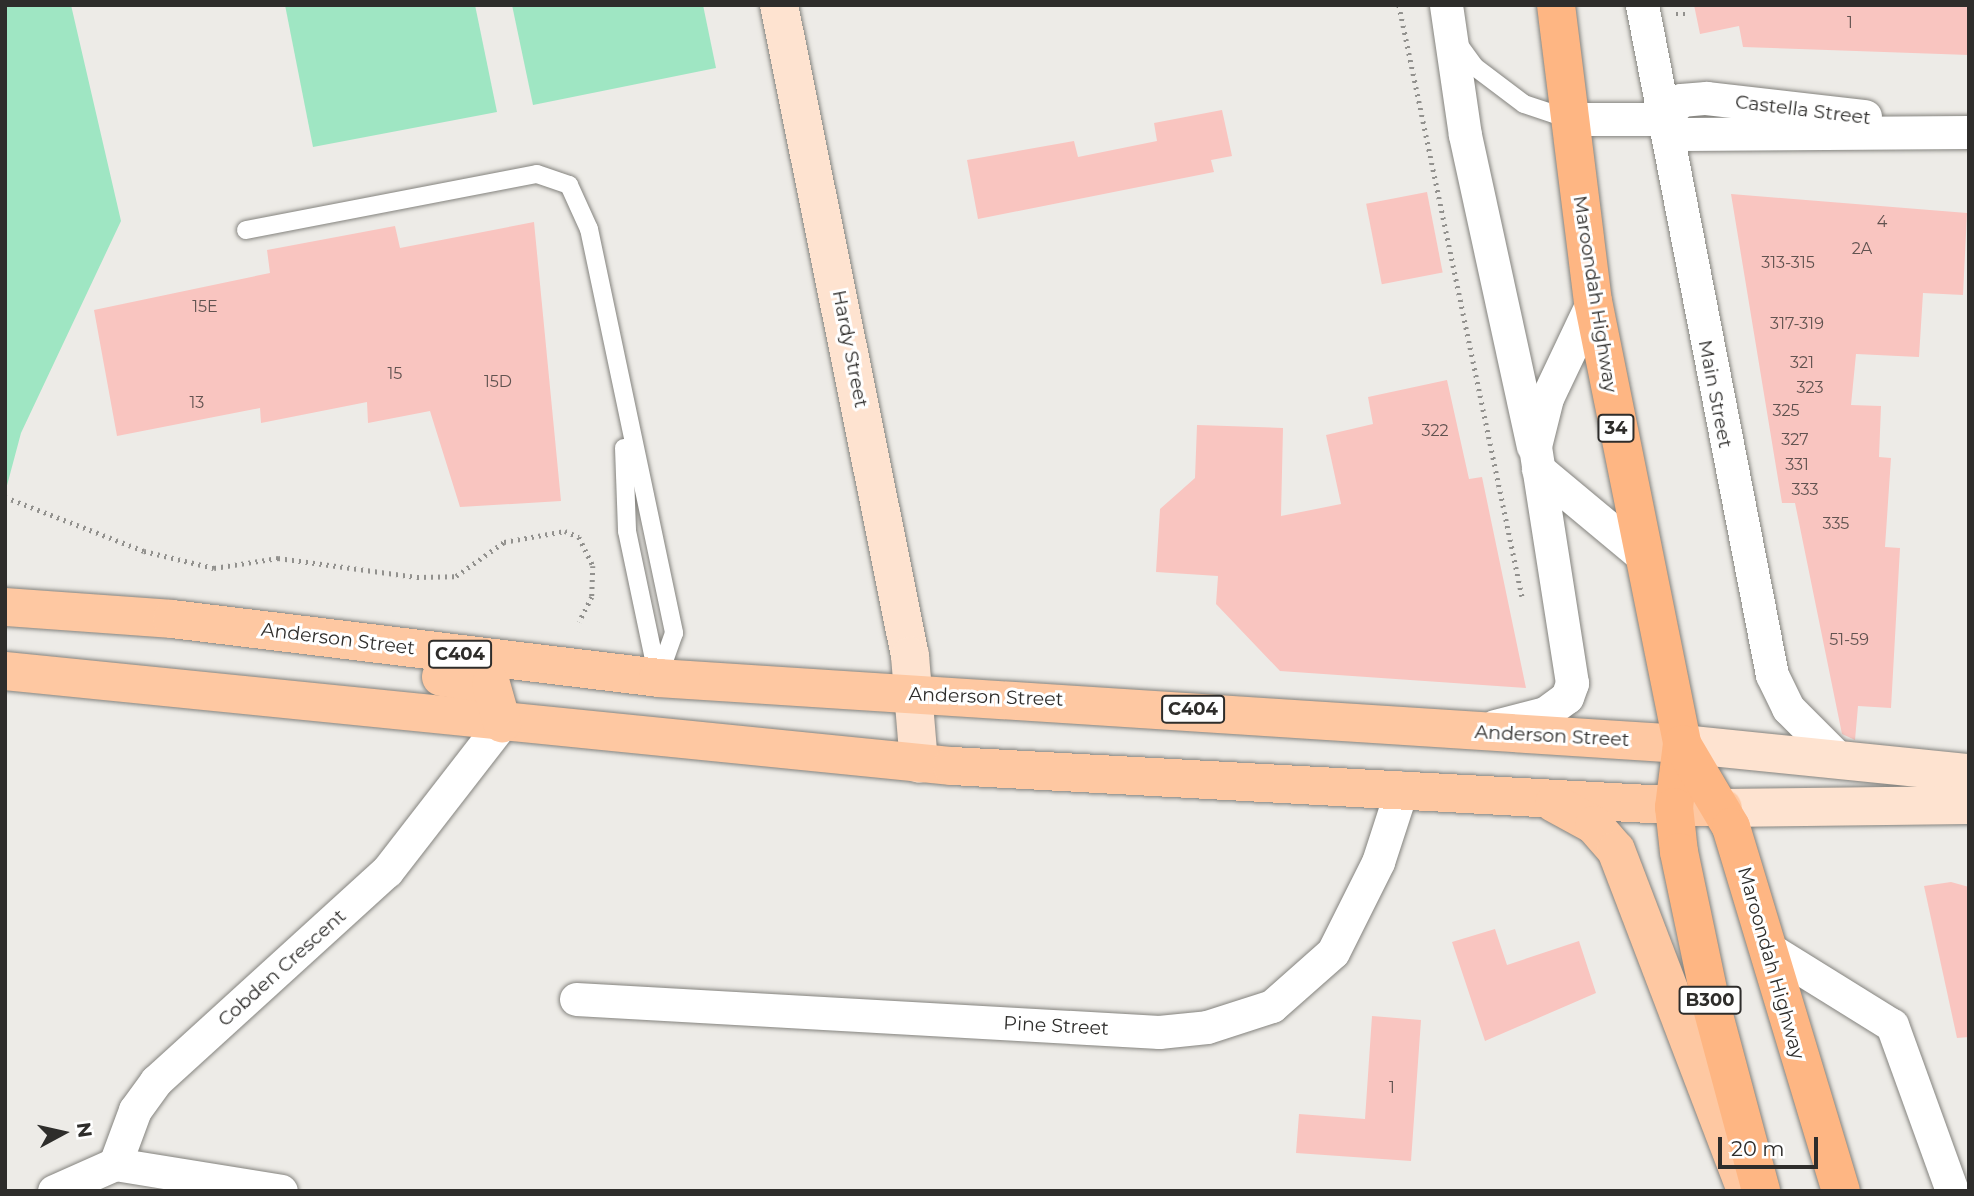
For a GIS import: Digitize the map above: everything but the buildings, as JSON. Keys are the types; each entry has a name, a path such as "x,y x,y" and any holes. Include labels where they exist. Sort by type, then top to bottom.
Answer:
{"highway":[{"name":"Maroondah Highway","path":"1556,5 1593,301 1640,554 1682,744 1674,807 1710,1004 1761,1191"},
{"name":"Maroondah Highway","path":"1682,744 1723,808 1841,1191"}],"main road":[{"name":"Hardy Street","path":"779,5 915,694 919,764"},
{"name":"Anderson Street","path":"5,607 232,626 658,678 1682,744 1969,773"},
{"path":"232,626 356,666 491,684 502,723"},
{"path":"5,671 658,740 919,764 1402,788 1674,807 1969,805"},
{"path":"658,678 658,740"},
{"path":"1402,788 1406,726"},
{"path":"1532,799 1586,820 1616,850 1746,1191"}],"street":[{"name":"Main Street","path":"1642,5 1772,675 1788,708 1839,758"},
{"path":"1447,13 1465,135 1537,466 1572,683 1567,697 1545,713 1470,731"},
{"name":"Castella Street","path":"1569,120 1662,119 1682,134 1959,132"},
{"path":"1537,466 1547,398 1593,301"},
{"path":"1537,466 1640,554"},
{"name":"Cobden Crescent","path":"115,1164 129,1121 156,1081 387,871 502,723"},
{"name":"Pine Street","path":"576,999 1159,1032 1207,1027 1272,1006 1333,952 1378,862 1402,788"},
{"path":"1766,947 1892,1025 1952,1191"},
{"path":"54,1191 115,1164 281,1191"}],"lane":[{"path":"1447,13 1475,67 1524,104 1569,120"},
{"path":"246,230 515,177 555,177 577,197 589,229 623,413 675,639 658,678"},
{"path":"623,413 627,531 658,678"}],"path":[{"path":"1399,5 1524,607"},
{"path":"5,497 144,551 214,568 278,558 417,577 456,576 504,542 565,531 579,537 593,566 592,597 579,622"}],"green space":[{"path":"5,5 71,5 121,221 21,433 5,493"},
{"path":"285,5 475,5 497,112 313,147"},
{"path":"512,5 703,5 716,68 533,105"}]}
